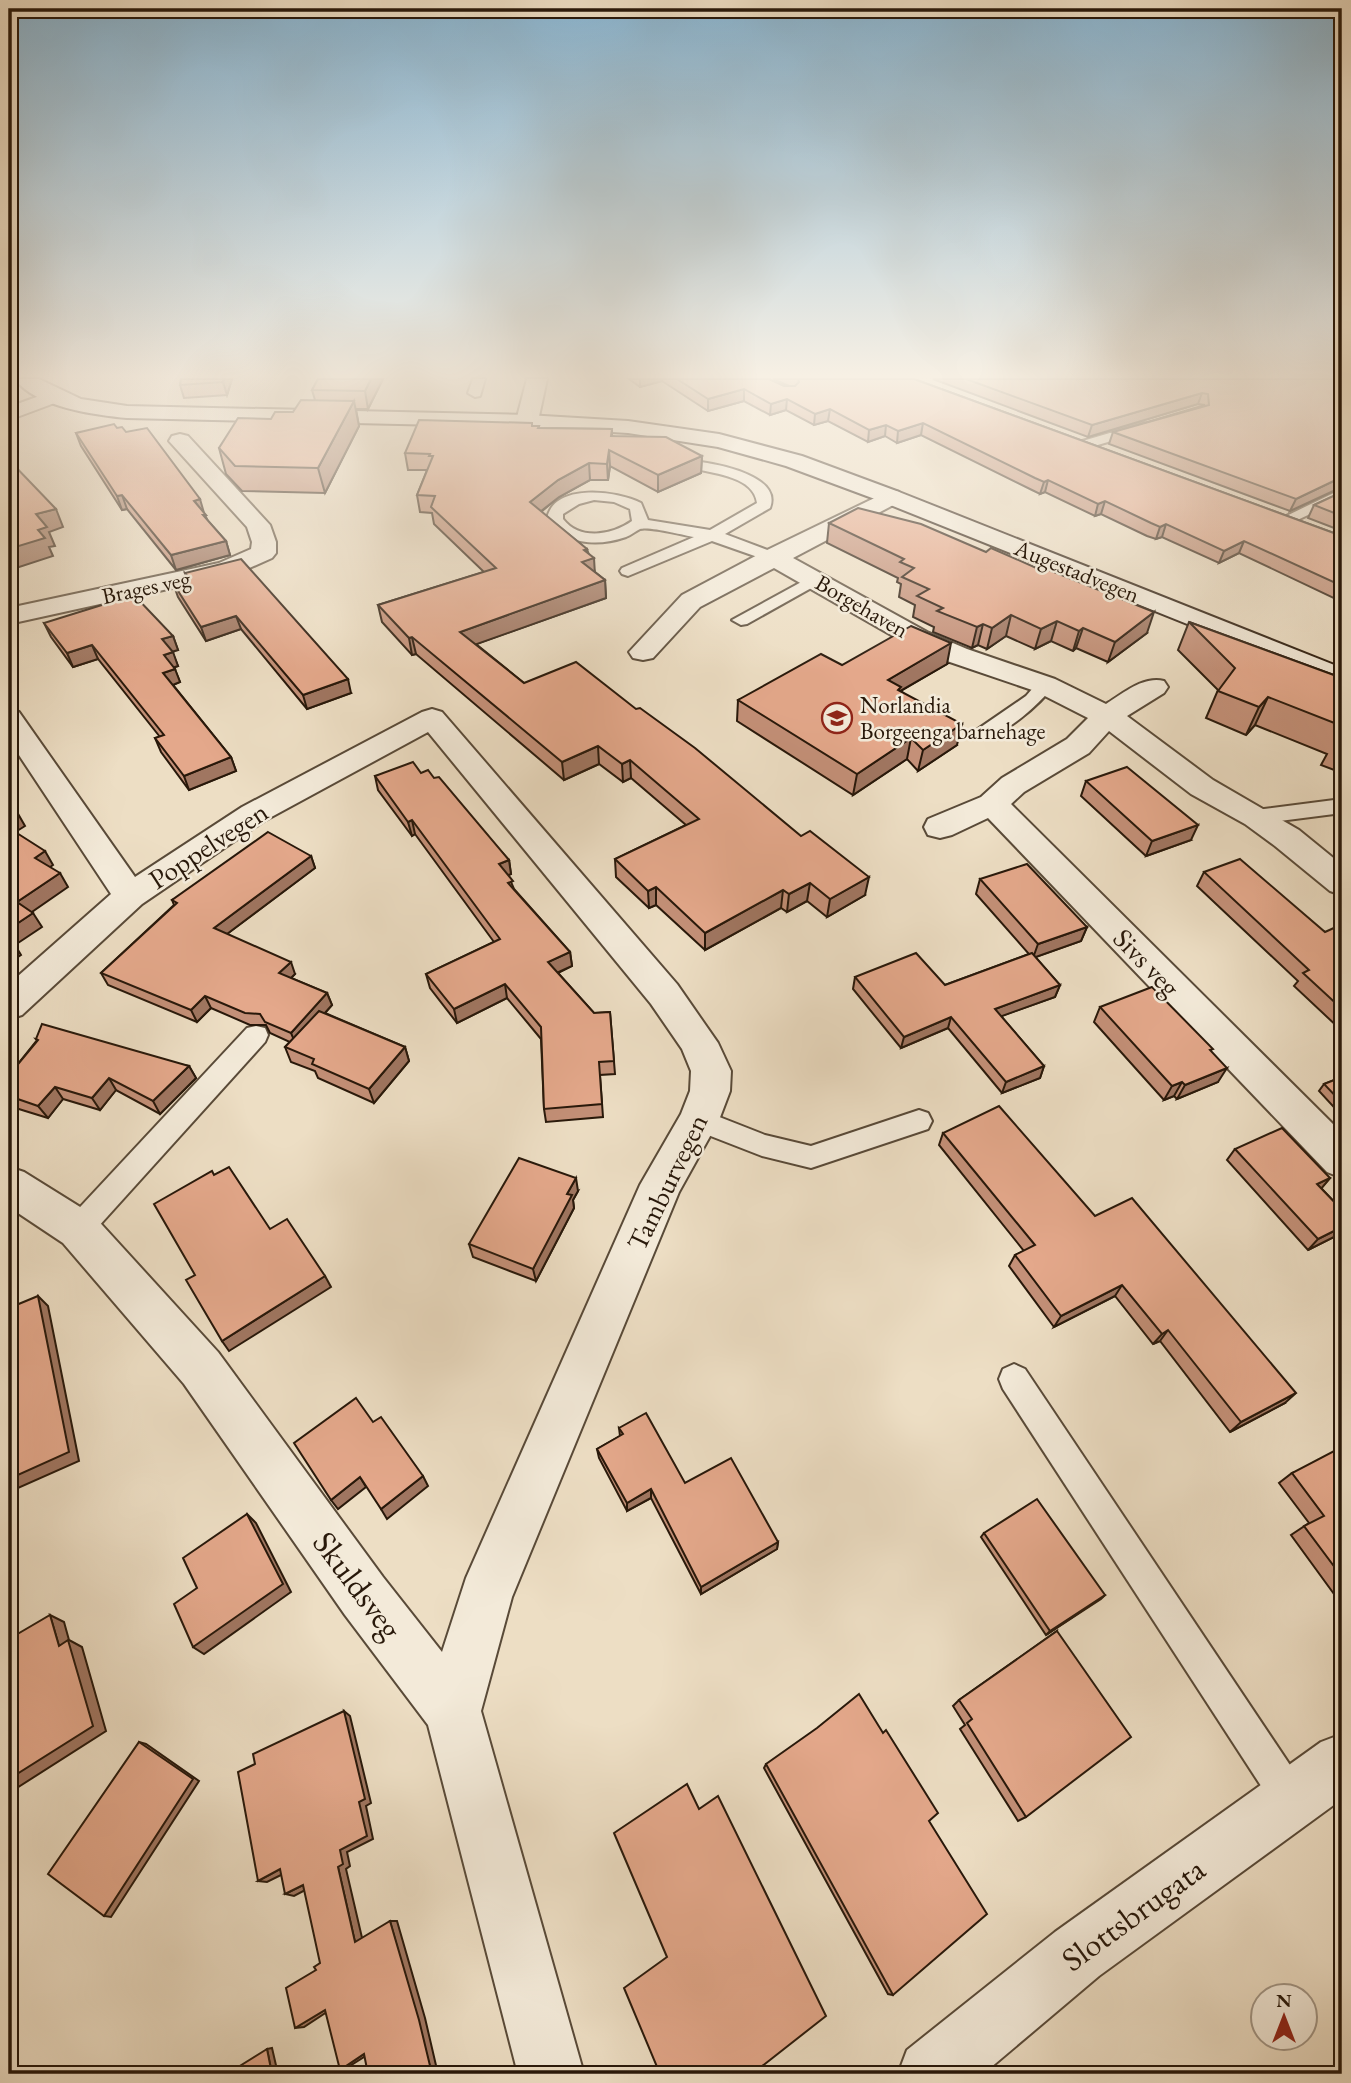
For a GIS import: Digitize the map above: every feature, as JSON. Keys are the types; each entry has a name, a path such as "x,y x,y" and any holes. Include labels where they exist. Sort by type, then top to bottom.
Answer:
{"street":[{"name":"Brages veg","path":"9,616 226,569 263,553 264,542 258,525 213,476"},
{"name":"Augestadvegen","path":"835,476 1342,678"},
{"name":"Borgehaven","path":"643,652 691,601 891,497"},
{"path":"1261,510 1320,532"},
{"name":"Borgehaven","path":"772,557 816,579 917,638 957,655 1045,685 1107,716 1202,787 1256,817 1342,883"},
{"path":"940,827 992,804 1013,785 1078,746 1107,716 1154,687"},
{"path":"9,718 130,896"},
{"name":"Poppelvegen","path":"9,1005 130,896 253,814 432,719"},
{"name":"Tamburvegen","path":"432,719 664,994 699,1043 710,1071 710,1091 699,1120 661,1185 485,1597 453,1711"},
{"name":"Sivs veg","path":"992,804 1342,1160"},
{"name":"Skuldsveg","path":"9,1185 78,1229 201,1368 364,1596 453,1711 551,2074"},
{"name":"Slottsbrugata","path":"931,2074 1077,1954 1342,1763"}],"lane":[{"path":"628,571 712,535 765,505 765,498 755,486 739,476"},
{"path":"1286,520 1342,493"},
{"path":"639,523 641,517 636,506 609,496 571,501 556,512 555,519 566,532 592,538 621,534 639,523 712,535 772,557"},
{"path":"741,620 816,579"},
{"path":"985,733 1033,701 1045,685"},
{"path":"1256,817 1342,806"},
{"path":"78,1229 256,1035"},
{"path":"699,1120 762,1145 811,1157 919,1121"},
{"path":"1014,1379 1292,1799"}],"building":[{"path":"9,476 25,476 56,509 36,514 47,527 38,530 45,538 9,549"},
{"path":"104,476 183,476 200,499 194,501 206,515 203,515 226,541 171,555 122,495 117,496"},
{"path":"425,476 565,476 530,502 587,549 584,550 594,558 582,562 605,580 460,632 524,683 576,662 636,709 640,708 695,748 801,836 810,831 869,877 830,899 810,883 789,894 783,890 705,933 656,887 648,891 615,859 699,819 630,760 622,764 598,746 562,762 412,637 409,638 378,605 496,568 431,507 435,496 417,495"},
{"path":"1031,476 1179,476 1342,536 1342,586 1244,541 1224,551 1166,524 1160,527 1105,501 1098,504 1048,480 1044,482"},
{"path":"1234,476 1342,476 1296,499"},
{"path":"1342,492 1342,516 1314,505"},
{"path":"858,508 921,524 986,552 991,548 1041,570 1044,568 1154,612 1115,642 1083,628 1079,631 1057,621 1041,629 1011,615 992,628 983,624 977,627 937,611 943,608 917,596 929,589 902,577 914,568 900,562 904,559 829,523"},
{"path":"241,559 348,679 303,695 236,616 201,627 173,583 189,578 185,573"},
{"path":"134,595 173,636 162,639 173,652 164,655 175,669 163,673 231,757 184,776 155,738 164,735 92,645 67,653 44,623"},
{"path":"1189,622 1342,678 1342,726 1268,697 1259,707 1218,691 1235,668"},
{"path":"911,626 951,643 888,680 901,687 898,690 962,724 923,750 911,738 857,774 738,700 821,654 842,665"},
{"path":"413,762 421,773 428,770 434,778 439,777 509,860 499,864 513,881 508,883 570,952 548,962 594,1013 610,1012 614,1061 599,1062 602,1104 544,1109 541,1027 505,984 454,1009 426,974 500,939 412,820 408,822 375,776"},
{"path":"1127,767 1198,825 1152,841 1086,781"},
{"path":"9,806 17,812 9,817"},
{"path":"9,828 45,851 35,858 60,873 17,902 33,913 9,929"},
{"path":"268,832 311,856 214,928 291,962 279,973 327,993 291,1033 265,1022 260,1014 245,1013 205,996 191,1010 101,973 177,903 172,900"},
{"path":"1240,859 1325,932 1336,927 1342,933 1342,1009 1303,973 1309,970 1204,872"},
{"path":"1027,864 1087,927 1038,944 980,879"},
{"path":"916,953 945,985 1032,953 1060,985 995,1009 1044,1066 1006,1082 951,1017 904,1037 855,977"},
{"path":"1152,987 1213,1049 1210,1050 1227,1068 1185,1085 1182,1082 1172,1086 1100,1007"},
{"path":"319,1011 405,1047 369,1089 312,1064 314,1059 285,1047"},
{"path":"42,1024 189,1066 153,1101 109,1078 92,1098 55,1087 38,1106 9,1096 9,1075 38,1040 36,1039"},
{"path":"1342,1077 1342,1103 1324,1084"},
{"path":"999,1106 1095,1216 1132,1198 1296,1393 1241,1422 1168,1330 1162,1334 1122,1285 1061,1316 1015,1255 1035,1245 943,1133"},
{"path":"1282,1128 1330,1178 1317,1184 1342,1210 1342,1227 1318,1239 1235,1149"},
{"path":"519,1158 576,1178 567,1194 572,1195 533,1269 469,1244"},
{"path":"229,1167 270,1229 287,1219 325,1276 222,1341 186,1280 195,1275 154,1204 212,1171 214,1175"},
{"path":"38,1296 69,1452 9,1479 9,1308"},
{"path":"356,1398 373,1422 381,1417 423,1476 381,1509 360,1477 331,1500 294,1443"},
{"path":"646,1413 685,1483 731,1458 778,1542 701,1587 651,1489 627,1503 597,1449 623,1434 619,1428"},
{"path":"1336,1450 1342,1458 1342,1577 1304,1526 1324,1516 1292,1473"},
{"path":"1037,1499 1105,1595 1050,1631 984,1533"},
{"path":"247,1514 283,1584 193,1647 174,1604 197,1588 183,1558"},
{"path":"50,1615 59,1646 68,1640 93,1726 9,1779 9,1639"},
{"path":"1057,1631 1131,1737 1026,1817 967,1723 972,1719 959,1700"},
{"path":"859,1694 883,1733 886,1730 938,1813 929,1821 987,1914 893,1995 766,1764"},
{"path":"344,1711 365,1799 359,1802 367,1836 340,1850 343,1864 338,1867 355,1942 390,1921 432,2074 368,2074 364,2054 340,2070 325,2010 295,2028 286,1988 316,1970 314,1967 320,1963 303,1885 285,1894 280,1869 258,1881 238,1772 255,1764 253,1754"},
{"path":"139,1742 193,1779 104,1916 48,1874"},
{"path":"687,1784 699,1809 718,1796 826,2016 752,2074 660,2074 624,1988 667,1957 614,1833"},
{"path":"267,2049 272,2074 227,2074"}],"place":[{"name":"Norlandia Borgeenga barnehage","path":"837,718"}]}
